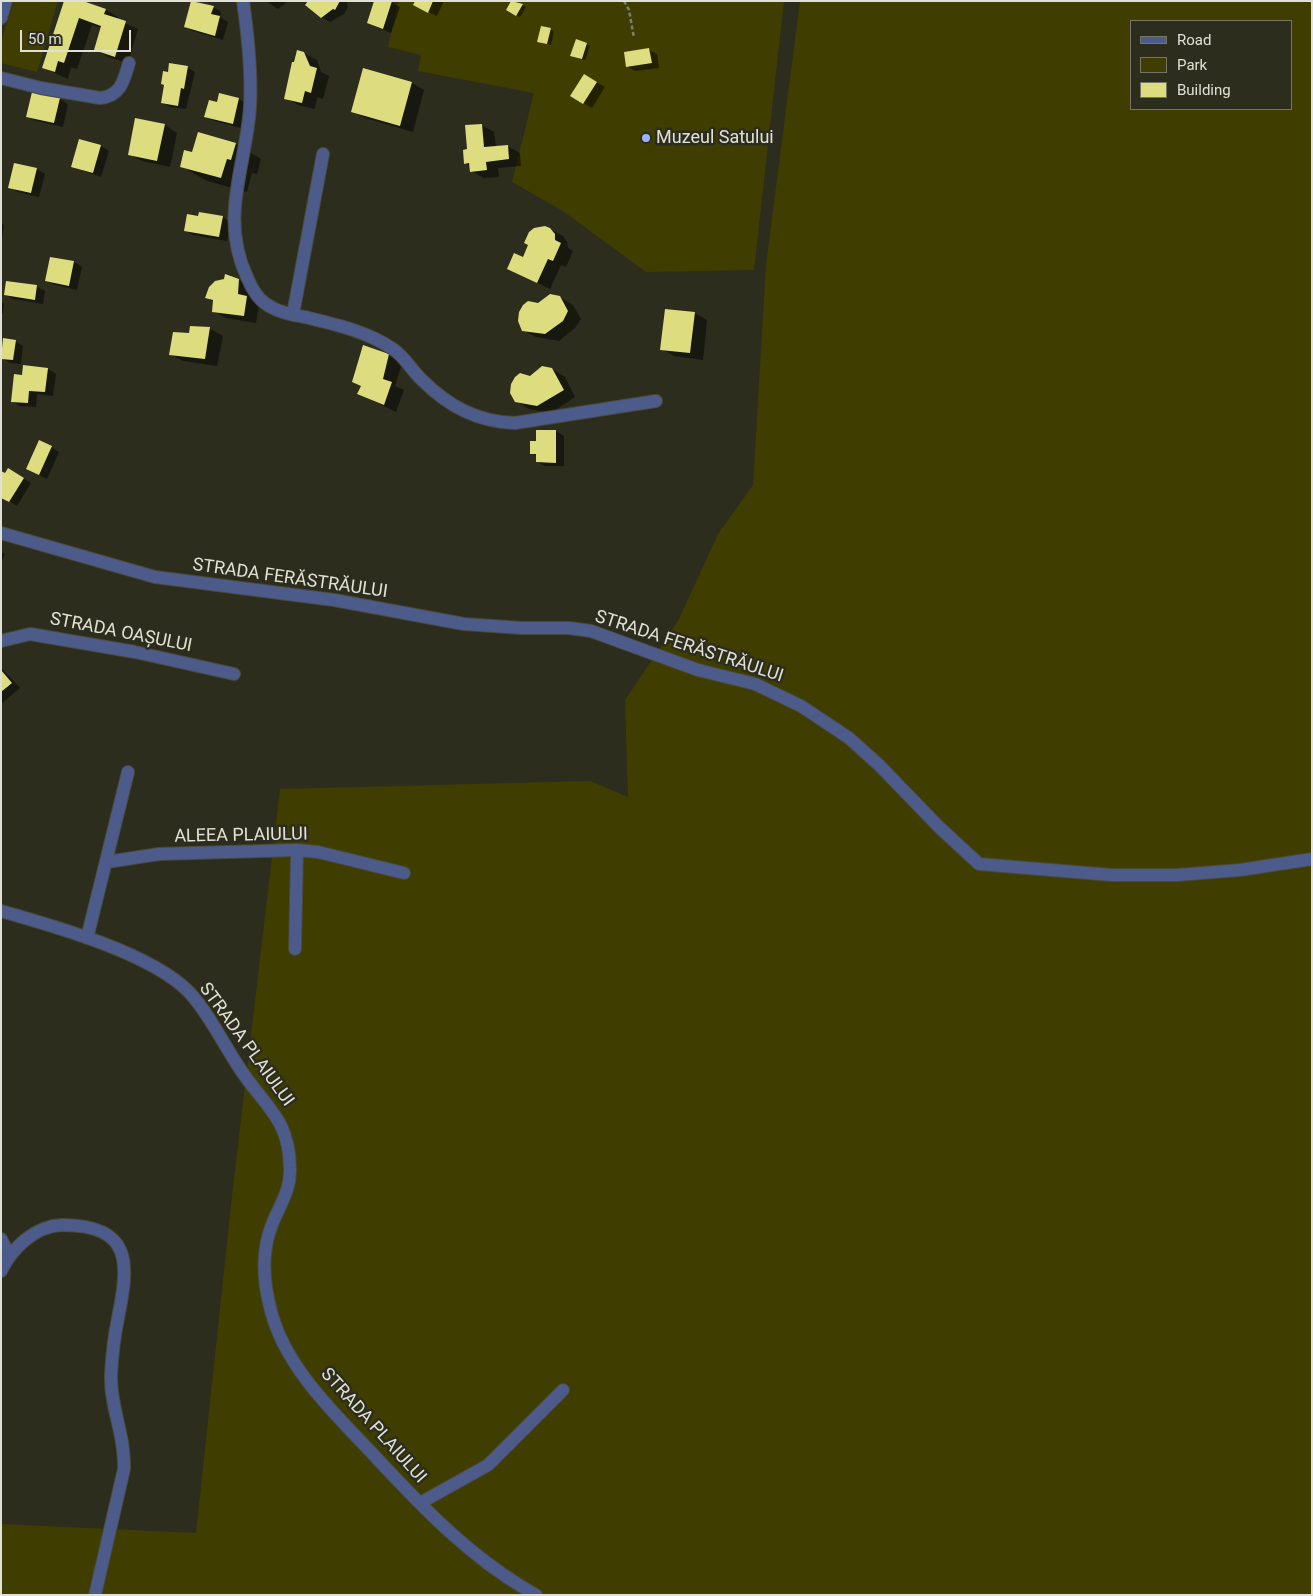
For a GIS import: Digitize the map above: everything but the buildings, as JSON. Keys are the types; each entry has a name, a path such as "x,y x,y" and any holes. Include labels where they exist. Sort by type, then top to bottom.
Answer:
{"street":[{"path":"1,18 6,1"},
{"path":"243,1 248,35 250,89 246,131 236,187 233,224 238,258 252,289 264,303 276,310 347,327 394,350 438,394 458,409 480,419 496,423 514,423 656,401"},
{"path":"1,78 41,88 100,98 116,93 122,86 129,63"},
{"path":"293,314 323,154"},
{"name":"STRADA FERĂSTRĂULUI","path":"1,533 155,577 334,600 464,624 522,628 569,628 591,631 698,670 755,684 801,706 849,738 979,864 1112,875 1177,875 1240,870 1312,859"},
{"name":"STRADA OAȘULUI","path":"1,641 30,634 135,652 234,674"},
{"path":"87,938 128,772"},
{"path":"295,949 298,850"},
{"name":"ALEEA PLAIULUI","path":"107,862 159,854 298,850 318,852 404,873"},
{"name":"STRADA PLAIULUI","path":"1,911 87,938 158,968 188,991 198,1002 226,1050 251,1085 274,1111 287,1138 290,1170 285,1198 274,1221 266,1247 265,1284 272,1314 301,1372 340,1420 447,1530 506,1578 536,1595"},
{"path":"1,1271 9,1255 42,1229 55,1225 92,1228 110,1237 118,1245 125,1263 125,1285 111,1376 112,1396 124,1448 124,1469 95,1595"},
{"path":"1,1239 9,1255"},
{"path":"420,1503 488,1465 563,1390"}],"path":[{"path":"624,1 629,10 634,38"}],"green space":[{"path":"14,1 58,1 37,72 1,63 1,42"},
{"name":"Muzeul Satului","path":"398,1 784,1 754,270 646,272 563,211 512,182 534,93 418,71 421,55 388,47"},
{"path":"800,1 1312,1 1312,1595 1,1595 1,1524 196,1533 232,1196 280,789 590,781 628,797 625,700 678,621 718,534 753,485 766,265"}],"place":[{"name":"Muzeul Satului","path":"646,138"}]}
